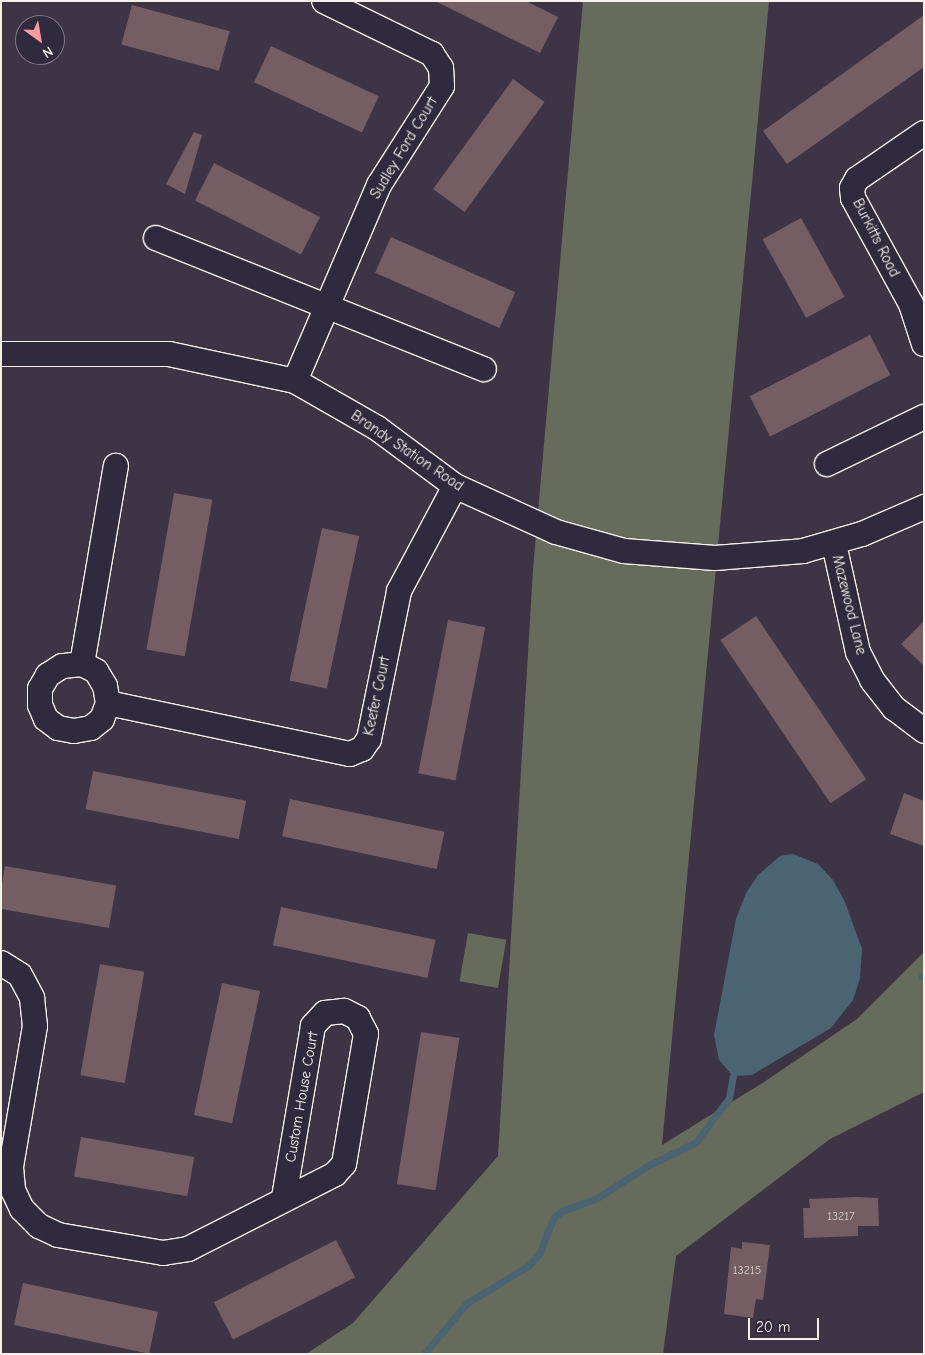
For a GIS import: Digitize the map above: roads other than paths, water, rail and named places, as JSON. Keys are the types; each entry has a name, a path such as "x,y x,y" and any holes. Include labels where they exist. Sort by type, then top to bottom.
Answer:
{"street":[{"name":"Sudley Ford Court","path":"295,380 379,185 442,86 441,68 432,54 324,1"},
{"name":"Burkitts Road","path":"924,133 858,179 852,188 854,198 910,304 924,344"},
{"path":"156,238 326,308 484,369"},
{"name":"Brandy Station Road","path":"1,354 169,354 295,380 376,428 455,486 548,529 624,551 732,558 803,551 834,544 924,507"},
{"path":"828,464 924,416"},
{"path":"82,664 116,466"},
{"name":"Keefer Court","path":"108,703 350,754 362,749 369,739 399,591 455,486"},
{"name":"Mazewood Lane","path":"834,544 858,652 872,680 894,708 924,731"},
{"path":"82,664 96,671 105,686 108,703 102,719 91,728 74,731 58,728 46,719 40,706 40,689 48,675 62,666 82,664"},
{"name":"Custom House Court","path":"1,963 20,975 32,998 35,1026 11,1167 13,1190 22,1209 39,1226 58,1235 174,1253 188,1249 284,1198 335,1174 344,1164 366,1034 358,1018 344,1011 325,1013 313,1026 284,1198"}],"water":[{"path":"793,854 818,864 833,880 845,902 862,949 860,978 853,1000 831,1028 752,1075 733,1076 719,1060 714,1035 736,919 746,893 758,875 780,856"}],"waterway":[{"path":"424,1354 467,1303 528,1266 539,1254 554,1217 562,1211 597,1198 647,1166 696,1142 729,1098 733,1076"}]}
